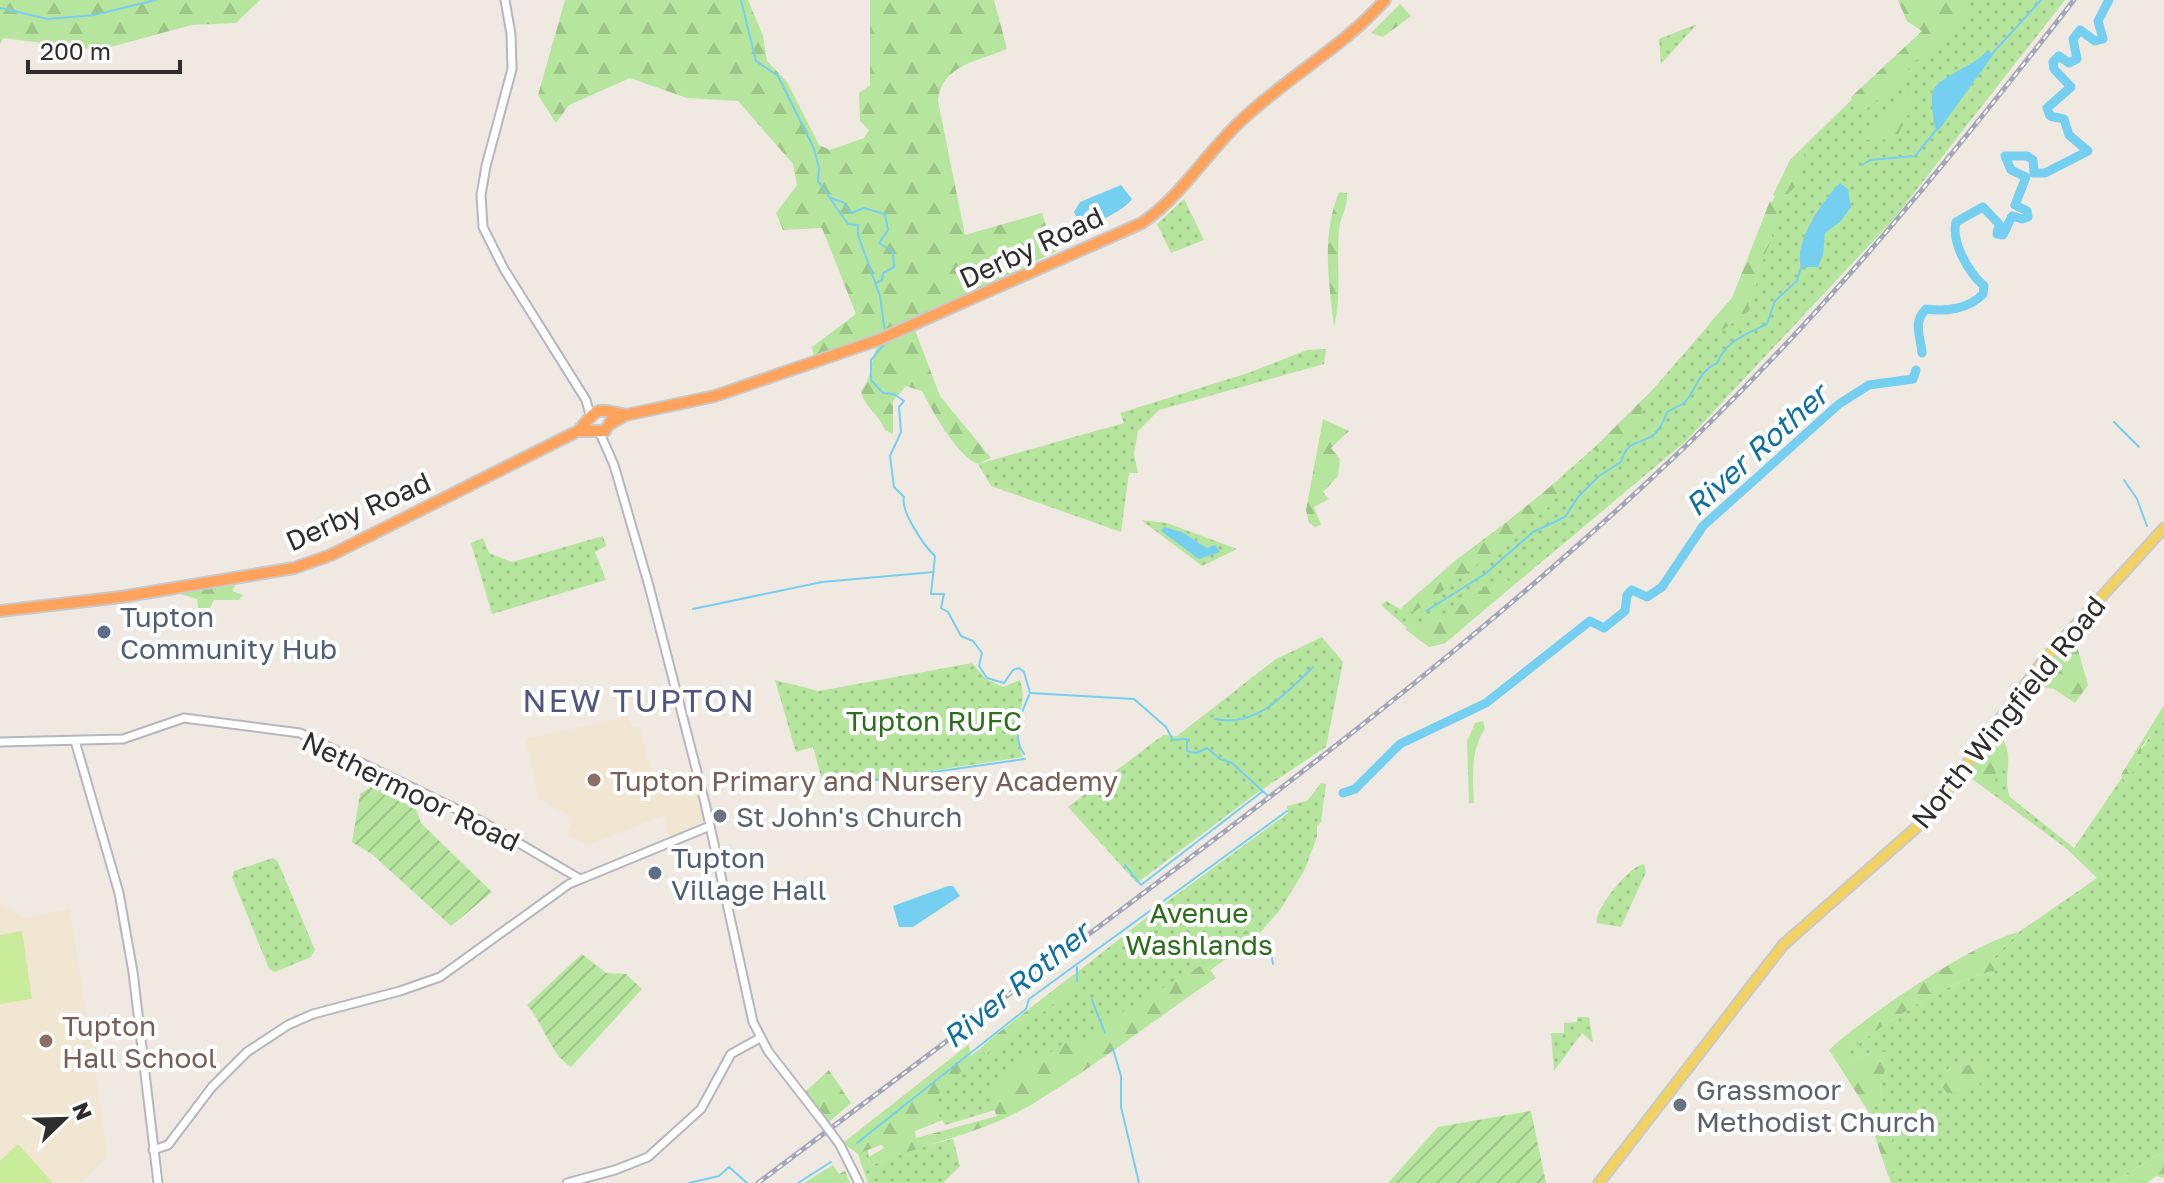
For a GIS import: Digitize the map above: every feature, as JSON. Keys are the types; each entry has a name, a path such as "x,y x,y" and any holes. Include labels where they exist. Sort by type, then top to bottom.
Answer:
{"highway":[{"name":"Derby Road","path":"0,611 121,597 294,568 331,555 600,421 715,396 891,335 1155,214 1172,201 1235,126 1348,37 1385,0"}],"main road":[{"name":"North Wingfield Road","path":"1599,1183 1783,945 1926,819 2043,661 2163,530"}],"street":[{"path":"505,0 511,34 512,69 488,153 482,219 488,240 600,421 649,586 710,826 744,988 760,1038 840,1145 859,1183"},
{"name":"Nethermoor Road","path":"0,742 123,739 184,718 300,733 483,822 584,878"},
{"path":"75,741 119,893 133,972 158,1183"},
{"path":"153,1150 168,1145 212,1087 269,1037 313,1014 440,977 584,878 710,826"},
{"path":"567,1183 648,1157 701,1109 731,1054 760,1038"}],"shaded area":[{"name":"Tupton Primary and Nursery Academy","path":"627,717 631,728 639,726 655,784 694,775 705,821 670,840 664,815 588,845 566,834 573,818 539,799 525,739"},
{"name":"Tupton Hall School","path":"0,902 24,918 70,909 108,1157 81,1183 0,1183"}],"green space":[{"path":"0,0 260,0 236,23 192,25 99,50 3,38 0,45"},
{"path":"565,0 748,0 763,36 767,61 787,82 819,145 830,150 864,138 869,130 860,121 859,93 870,85 870,0 994,0 1007,49 973,61 954,72 946,79 938,101 965,235 1042,213 1050,238 1060,239 1063,248 912,321 814,356 812,347 856,314 822,228 783,230 776,213 797,185 793,164 738,101 687,98 630,78 569,105 556,123 538,95"},
{"path":"1898,0 2065,0 1892,221 1686,441 1445,643 1429,647 1381,605 1386,601 1400,609 1456,560 1532,503 1616,428 1732,298 1790,160 1922,31 1907,21"},
{"path":"1898,0 1965,0 1969,17 1928,55 1917,59 1894,86 1864,111 1854,107 1851,97 1922,31 1907,21"},
{"path":"1400,4 1411,16 1383,37 1371,33"},
{"path":"1697,24 1661,64 1659,39"},
{"path":"1912,90 1920,100 1908,114 1896,139 1867,140 1866,128 1885,116"},
{"path":"1800,152 1805,156 1797,170 1798,184 1782,200 1773,195 1790,160"},
{"path":"1339,192 1347,193 1347,198 1339,230 1338,303 1334,327 1328,242"},
{"path":"1184,199 1204,240 1171,253 1157,224"},
{"path":"1770,201 1777,205 1776,223 1770,231 1773,239 1748,301 1749,311 1724,329 1715,330 1709,324 1732,298"},
{"path":"915,330 940,396 991,458 978,464 962,452 946,432 922,391 906,386 893,401 893,434 885,430 865,402 861,391 868,380 877,346"},
{"path":"1326,349 1324,364 1159,410 1138,431 1134,454 1138,473 1129,473 1121,532 991,486 978,464 1124,423 1120,413 1248,373 1307,350"},
{"path":"1643,399 1640,424 1597,452 1593,449"},
{"path":"1323,419 1349,431 1331,448 1340,459 1338,476 1323,492 1329,499 1314,507 1321,525 1315,527 1309,523 1306,510"},
{"path":"1557,481 1561,484 1553,502 1507,542 1413,613 1405,605"},
{"path":"1141,520 1167,523 1237,549 1202,566","holes":["1182,532 1207,548 1199,559 1168,533"]},
{"path":"603,536 606,546 595,552 606,580 492,614 471,543 483,538 489,553 512,562"},
{"path":"1502,575 1513,585 1445,643 1429,647 1405,629 1414,622 1420,626 1458,607"},
{"path":"235,585 232,591 243,595 239,600 214,600 200,627 197,599 177,593"},
{"path":"2074,636 2088,685 2075,703 2054,689 2031,685"},
{"path":"1322,637 1343,662 1326,747 1254,795 1137,883 1068,807 1163,735 1177,736 1276,659"},
{"name":"Tupton RUFC","path":"972,663 986,679 1003,687 1020,680 1022,700 1017,733 1023,757 824,787 813,747 796,752 775,680 819,691"},
{"path":"2164,705 2164,719 2141,747 2142,760 2125,782 2121,775"},
{"path":"2164,716 2164,1152 2110,1183 1891,1183 1868,1111 1882,1101 1880,1081 1871,1052 1853,1060 1848,1054 1850,1050 1939,992 1994,971 1994,957 2019,932 2097,878 2067,849 1967,775 1998,734 2007,749 2010,797 2074,848"},
{"path":"1483,721 1485,729 1477,746 1474,764 1474,803 1469,803 1467,741 1475,723"},
{"path":"1994,740 2001,742 2007,757 1996,768 1994,794 1967,775"},
{"path":"386,777 410,793 421,823 492,892 451,926 373,855 352,842 360,794"},
{"name":"Avenue Washlands","path":"1321,783 1326,784 1321,822 1317,826 1317,837 1304,871 1280,910 1258,935 1209,971 995,1110 945,1125 942,1120 868,1150 870,1166 909,1150 953,1139 960,1166 943,1183 868,1183 858,1154 852,1149 1164,904 1288,813 1287,806 1307,801"},
{"path":"273,858 278,862 315,950 311,957 275,972 269,969 232,877 234,871"},
{"path":"1644,864 1646,872 1621,927 1597,923 1601,909 1614,889 1630,872"},
{"path":"1164,904 1168,909 1130,946 1122,937"},
{"path":"1252,926 1258,935 1210,970 1216,978 1080,1073 1015,1114 870,1166 869,1157 884,1148 881,1144 858,1154 843,1143 969,1044 971,1062 930,1102 942,1120 915,1131 916,1138 997,1116 986,1091 1027,1057 1046,1055 1067,1042 1092,1037 1138,1002 1200,966"},
{"path":"22,931 32,999 0,1004 0,935"},
{"path":"2019,932 1994,957 1994,971 1939,992 1850,1050 1853,1060 1871,1052 1886,1052 1890,1060 1880,1081 1882,1101 1868,1111 1829,1050 1866,1020 1948,965 2000,938"},
{"path":"582,954 606,973 626,974 642,989 571,1067 558,1055 527,1005"},
{"path":"1074,974 1081,984 983,1056 984,1044"},
{"path":"1577,1017 1589,1017 1593,1043 1582,1033 1554,1071 1551,1033 1564,1033 1564,1023 1577,1022"},
{"path":"1975,1061 1982,1067 1979,1086 1961,1094 1947,1093 1938,1081 1951,1066 1960,1069"},
{"path":"829,1070 851,1103 829,1122 805,1092"},
{"path":"1531,1111 1546,1183 1388,1183 1438,1127"},
{"path":"1891,1124 1896,1131 1891,1143 1897,1167 1888,1176 1874,1133"},
{"path":"18,1144 53,1183 0,1183 0,1161"},
{"path":"2164,1152 2164,1178 2156,1176 2147,1183 2110,1183"},
{"path":"833,1165 839,1174 845,1171 850,1183 804,1183"}],"water":[{"path":"1987,51 1993,55 1939,130 1935,128 1934,89"},
{"path":"1840,183 1848,189 1851,207 1841,221 1825,233 1823,255 1818,267 1801,267 1801,246 1805,234"},
{"path":"1121,185 1132,199 1128,204 1105,219 1072,233 1079,223 1074,212 1080,202"},
{"path":"1164,527 1182,532 1207,548 1215,545 1220,552 1199,559 1161,531"},
{"path":"953,886 960,896 913,927 899,927 893,906"}],"waterway":[{"path":"0,8 48,19 94,15 156,0"},
{"path":"741,0 756,61 778,76 814,149 819,168 818,181 848,224 858,225 858,235 880,296 885,332"},
{"path":"1992,54 2041,0"},
{"name":"River Rother","path":"1922,353 1918,325 1926,309 1956,308 1971,303 1983,294 1984,286 1967,266 1959,248 1956,222 1983,207 1999,224 1997,234 2003,235 2012,216 2028,217 2027,211 2015,205 2026,177 2011,170 2005,156 2027,156 2033,160 2034,173 2045,173 2088,151 2069,135 2064,119 2050,116 2047,108 2071,87 2054,69 2053,62 2059,56 2069,63 2077,59 2073,39 2080,30 2095,41 2103,39 2098,21 2109,0"},
{"path":"1862,165 1870,160 1915,156 1937,129"},
{"path":"830,198 843,202 851,213 864,208 885,214 888,230 879,243 893,252 894,267 883,273 882,280 876,283"},
{"path":"1426,611 1485,574 1533,532 1565,517 1578,497 1599,476 1621,462 1630,446 1649,438 1661,425 1667,412 1685,402 1701,376 1717,363 1731,343 1767,324 1775,301 1797,281 1801,267"},
{"path":"886,342 871,360 871,380 883,393 894,394 904,401 899,407 901,432 890,456 894,487 904,497 914,528 935,556 931,594 944,594 941,608 948,612 961,636 973,641 982,653 979,666 987,678 1004,683 1013,670 1019,668 1024,672 1030,693 1134,699 1166,727 1173,740 1187,739 1187,751 1196,753 1207,748 1220,759 1232,763 1267,795"},
{"name":"River Rother","path":"1343,793 1355,789 1400,744 1486,703 1590,621 1604,628 1625,611 1627,595 1632,590 1647,597 1662,587 1703,526 1839,404 1869,385 1913,379 1916,370"},
{"path":"2114,422 2139,447"},
{"path":"2124,480 2137,499 2147,526"},
{"path":"693,609 822,582 934,572"},
{"path":"1215,719 1230,720 1257,713 1281,697 1313,667"},
{"path":"1024,754 1018,732 1029,695"},
{"path":"828,787 1025,759"},
{"path":"1125,865 1141,885 1263,791"},
{"name":"River Rother","path":"857,1143 1026,1009 1029,999 1287,811"},
{"path":"1268,938 1273,964"},
{"path":"1077,967 1077,981"},
{"path":"1092,1000 1105,1033"},
{"path":"1113,1049 1121,1076 1121,1107 1139,1183"},
{"name":"River Rother","path":"798,1183 831,1162"},
{"name":"River Rother","path":"689,1183 719,1176 729,1167 747,1183"}],"railway":[{"path":"758,1183 1347,737 1419,680 1627,501 1745,387 1844,280 1892,226 2074,0"}],"place":[{"name":"Tupton Community Hub","path":"104,632"},
{"name":"Tupton Primary and Nursery Academy","path":"594,780"},
{"name":"St John's Church","path":"720,816"},
{"name":"Tupton Village Hall","path":"655,873"},
{"name":"Tupton Hall School","path":"46,1041"},
{"name":"Grassmoor Methodist Church","path":"1680,1105"}],"district":[{"name":"NEW TUPTON","path":"639,700"}]}
